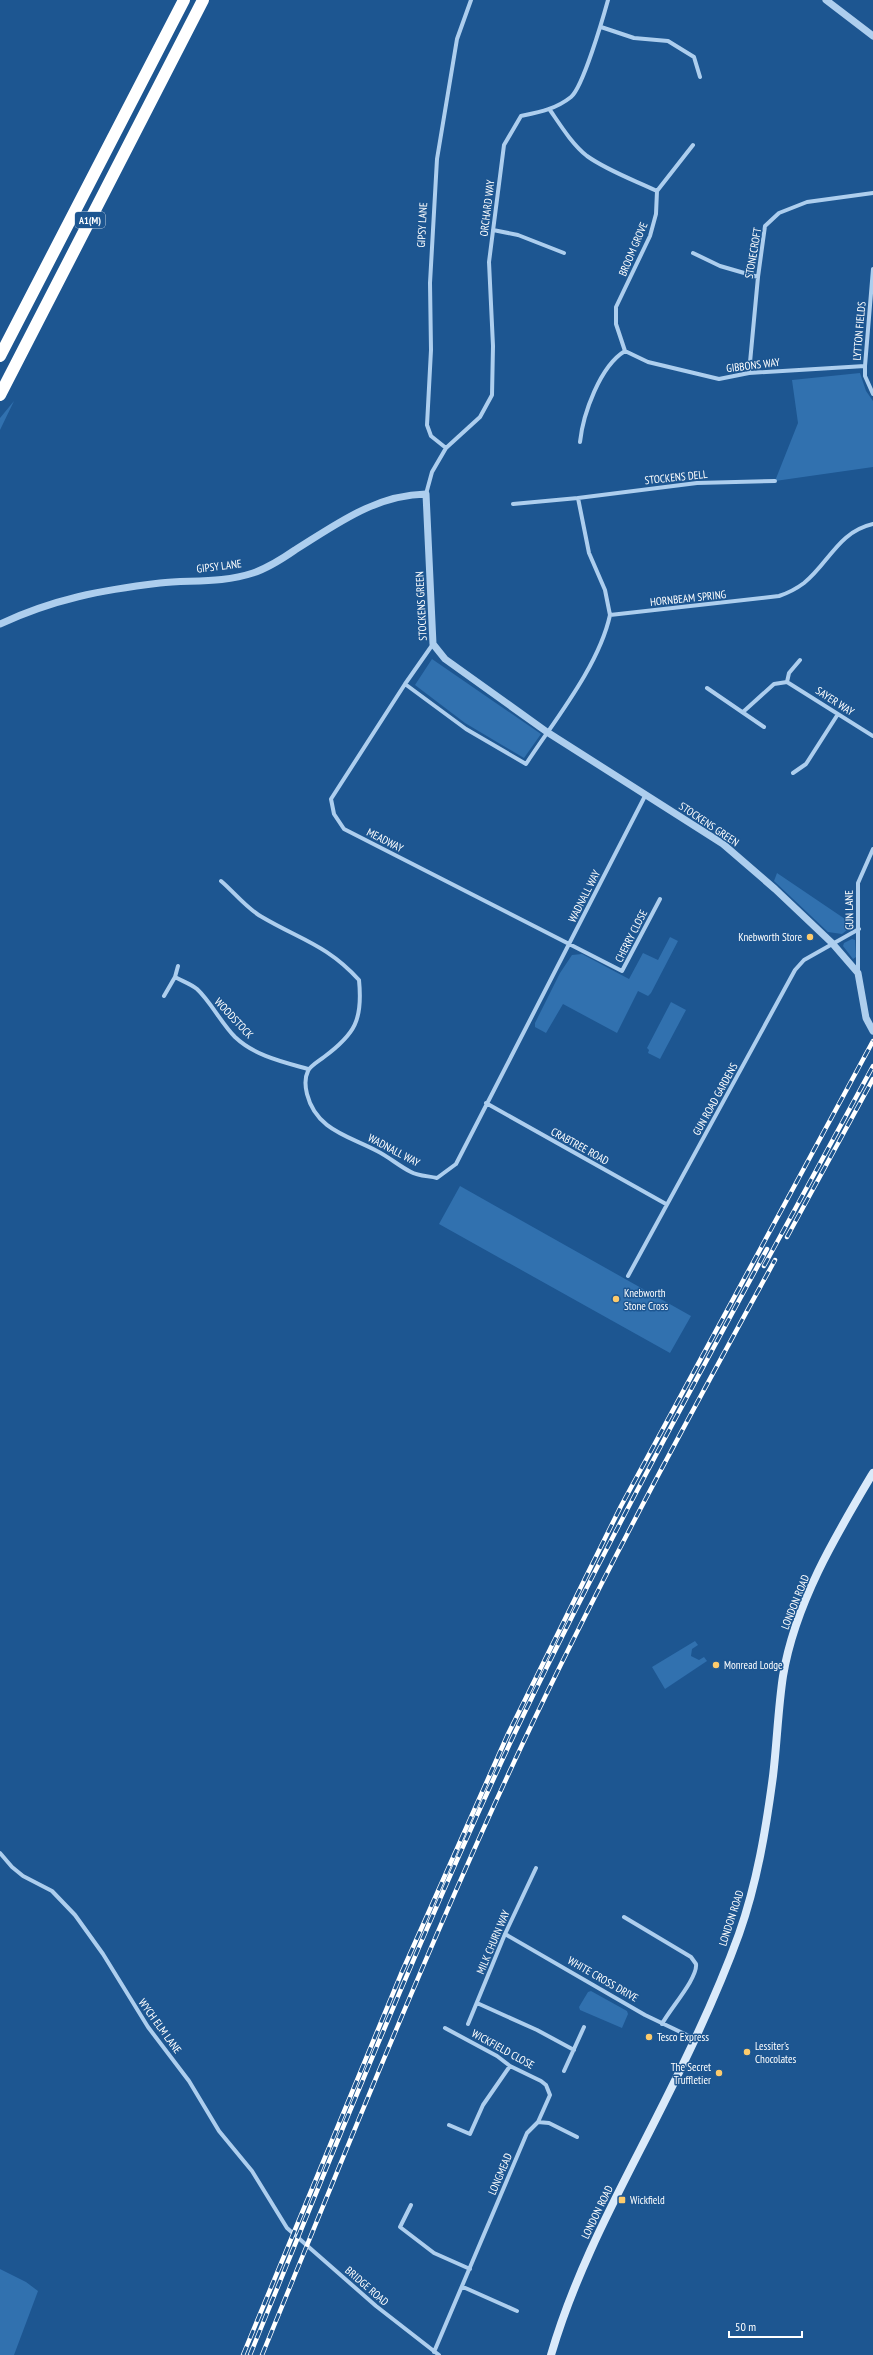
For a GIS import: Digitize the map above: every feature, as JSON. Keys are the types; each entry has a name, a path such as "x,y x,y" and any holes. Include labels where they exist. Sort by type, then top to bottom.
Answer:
{"highway":[{"name":"A1(M)","path":"0,356 184,0"},
{"name":"A1(M)","path":"0,395 203,0"}],"main road":[{"name":"LONDON ROAD","path":"551,2355 569,2299 587,2258 693,2038 739,1932 757,1873 773,1776 783,1676 790,1646 803,1608 836,1534 873,1473"}],"street":[{"name":"GIPSY LANE","path":"446,448 431,436 428,425 433,232 437,159 457,39 471,0"},
{"name":"ORCHARD WAY","path":"426,494 432,472 446,448 480,417 492,395 493,346 489,262 504,145 521,116 550,110 573,96 601,27 608,0"},
{"path":"826,0 873,36"},
{"path":"601,27 634,38 668,41 694,57 700,77"},
{"path":"550,110 567,135 587,155 611,170 656,190 693,145"},
{"name":"BROOM GROVE","path":"625,350 616,324 616,307 650,236 656,214 656,190"},
{"name":"STONECROFT","path":"749,373 758,277 765,226 779,214 807,202 873,193"},
{"path":"493,230 518,235 564,253"},
{"path":"693,253 720,266 758,277"},
{"name":"LYTTON FIELDS","path":"873,269 865,366 865,376 873,394"},
{"path":"580,442 589,402 612,361 625,350"},
{"name":"GIBBONS WAY","path":"625,350 648,362 719,379 749,373 865,366"},
{"name":"STOCKENS DELL","path":"513,504 578,498 697,483 775,481"},
{"name":"GIPSY LANE","path":"0,624 54,602 80,595 159,584 231,578 253,573 270,566 364,508 392,498 409,494 426,494"},
{"name":"STOCKENS GREEN","path":"426,494 433,644 444,659 547,732 723,844 775,888 832,943 858,973"},
{"path":"405,684 466,729 526,764 601,646 610,615 605,590 590,553 578,498"},
{"name":"HORNBEAM SPRING","path":"610,615 779,596 804,584 844,538 855,530 873,524"},
{"name":"MEADWAY","path":"433,644 336,789 331,799 334,814 344,829 570,943"},
{"path":"743,712 774,684 787,682 789,673 800,660"},
{"name":"SAYER WAY","path":"787,682 873,736"},
{"path":"707,688 764,727"},
{"path":"793,773 806,764 838,714"},
{"name":"WADNALL WAY","path":"308,1069 304,1083 309,1102 319,1118 329,1128 344,1137 377,1151 411,1172 438,1178 456,1164 486,1103 646,796"},
{"name":"GUN LANE","path":"858,973 858,882 873,849"},
{"path":"221,881 260,917 309,940 334,956 359,980 360,1009 354,1027 342,1042 308,1069"},
{"name":"CHERRY CLOSE","path":"570,943 622,971 660,899"},
{"name":"GUN ROAD GARDENS","path":"628,1276 666,1204 709,1131 795,970 804,960 859,929"},
{"path":"164,996 175,977 178,966"},
{"path":"858,973 866,1018 873,1031"},
{"name":"WOODSTOCK","path":"175,977 196,989 236,1038 250,1048 265,1056 308,1069"},
{"name":"CRABTREE ROAD","path":"486,1103 666,1204"},
{"name":"WYCH ELM LANE","path":"0,1853 23,1876 52,1891 75,1915 148,2027 189,2081 220,2131 252,2171 287,2228"},
{"name":"MILK CHURN WAY","path":"468,2024 505,1934 536,1868"},
{"path":"624,1917 691,1956 696,1964 690,1981 670,2009 662,2024"},
{"name":"WHITE CROSS DRIVE","path":"505,1934 662,2024 693,2038"},
{"path":"477,2003 537,2030 574,2050"},
{"path":"564,2071 584,2027"},
{"name":"WICKFIELD CLOSE","path":"445,2028 497,2056 510,2066 541,2081 548,2090"},
{"path":"449,2125 470,2134 483,2105 510,2066"},
{"name":"LONGMEAD","path":"436,2354 527,2133 538,2122 549,2100 548,2090"},
{"path":"538,2122 549,2123 577,2137"},
{"path":"411,2205 400,2227 434,2253 470,2269"},
{"name":"BRIDGE ROAD","path":"287,2228 376,2306 436,2354"},
{"path":"463,2287 516,2311"}],"shaded area":[{"path":"860,373 866,391 873,401 873,467 775,481 798,423 792,380"},
{"path":"14,401 0,430 0,418"},
{"path":"432,659 541,734 524,758 465,723 415,685"},
{"path":"777,873 845,919 853,906 852,926 842,934 828,932 774,881"},
{"path":"670,937 678,941 651,993 648,996 638,991 617,1033 563,1004 546,1033 535,1027 535,1023 560,973 572,955 582,954 629,979 643,953 658,960"},
{"path":"852,939 855,940 856,957 853,959 843,946 844,943"},
{"path":"671,1002 686,1010 660,1059 648,1053 649,1050 647,1048"},
{"path":"460,1186 691,1316 670,1353 439,1224"},
{"path":"695,1641 698,1645 692,1649 691,1656 699,1660 704,1657 707,1661 665,1689 652,1667"},
{"path":"591,1991 627,2011 628,2014 622,2028 580,2010 579,2007 588,1992"},
{"path":"0,2269 26,2282 38,2291 14,2355 0,2355"}],"railway":[{"path":"243,2355 401,1974 508,1734 621,1506 873,1041"},
{"path":"764,1266 873,1066"},
{"path":"787,1237 873,1079"},
{"path":"250,2355 410,1968 512,1739 573,1615 668,1431 767,1249"},
{"path":"262,2355 356,2125 421,1972 487,1820 522,1745 613,1561 775,1260"}],"place":[{"name":"Knebworth Store","path":"810,937"},
{"name":"Knebworth Stone Cross","path":"616,1299"},
{"name":"Monread Lodge","path":"716,1665"},
{"name":"Tesco Express","path":"649,2037"},
{"name":"Lessiter's Chocolates","path":"747,2052"},
{"name":"The Secret Truffletier","path":"719,2073"},
{"name":"Wickfield","path":"622,2200"}]}
